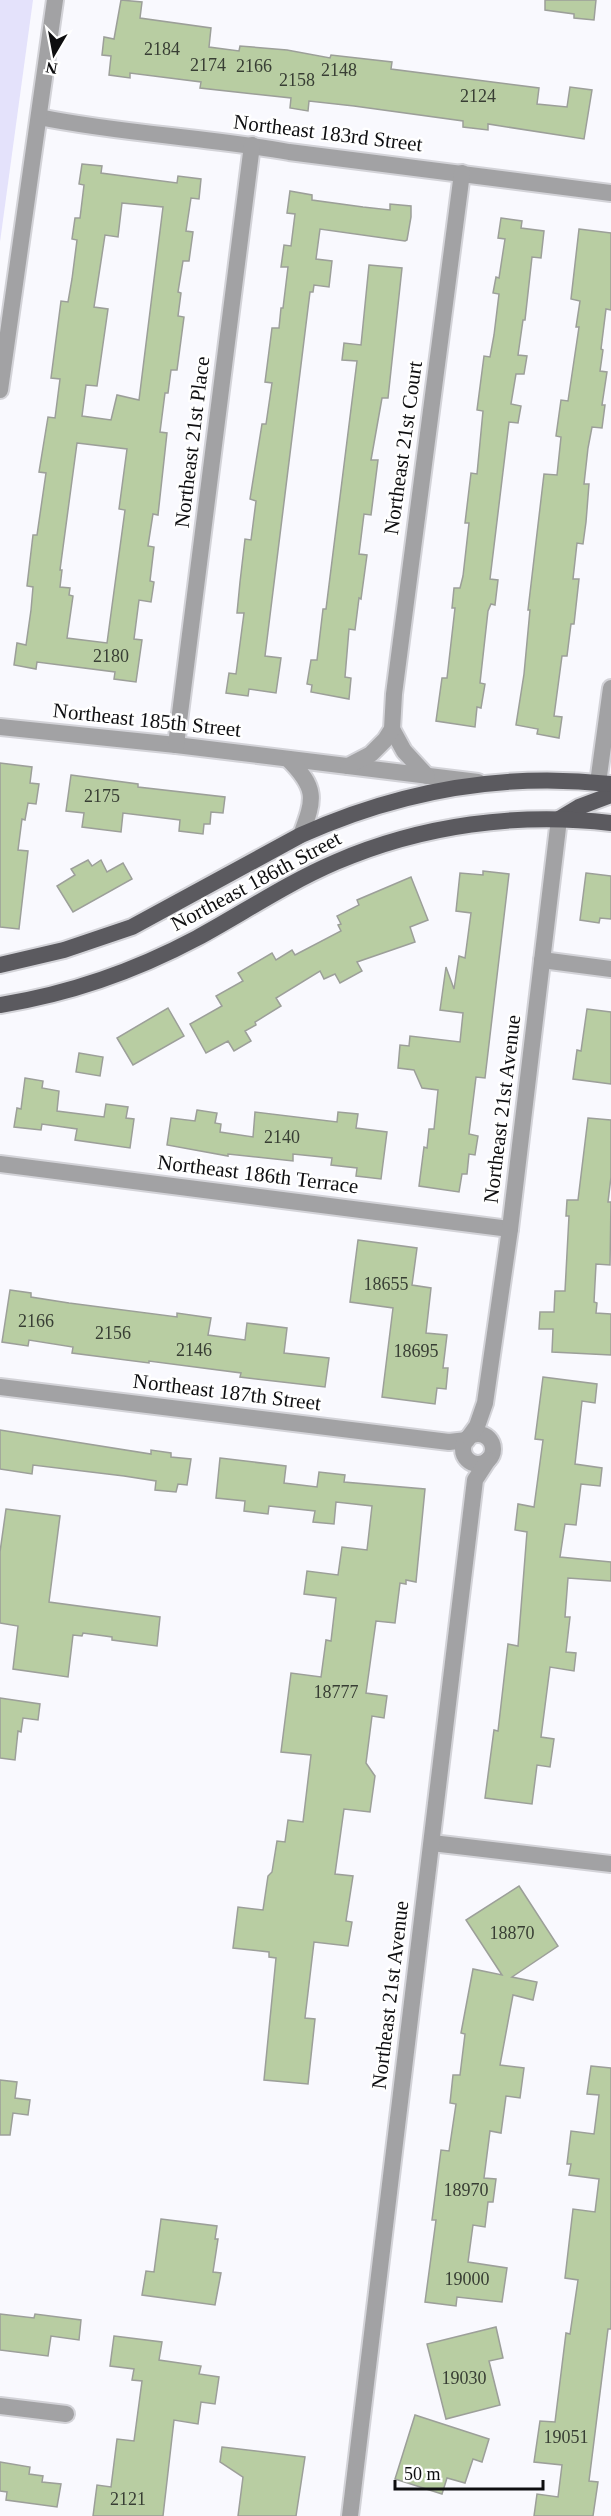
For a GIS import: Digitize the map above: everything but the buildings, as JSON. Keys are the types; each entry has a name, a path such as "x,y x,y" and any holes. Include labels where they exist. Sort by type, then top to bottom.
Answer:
{"main road":[{"name":"Northeast 186th Street","path":"0,965 64,950 132,927 301,835 354,813 445,789 485,783 542,780 604,783"},
{"path":"559,819 579,807 611,795"},
{"name":"Northeast 186th Street","path":"0,1005 42,998 146,964 309,874 382,844 429,832 481,823 559,819 611,823"}],"street":[{"path":"0,390 55,0"},
{"name":"Northeast 183rd Street","path":"39,117 190,139 252,145 289,152 462,172 611,193"},
{"name":"Northeast 21st Place","path":"176,745 252,145"},
{"name":"Northeast 21st Court","path":"392,729 394,694 462,172"},
{"path":"604,783 611,688"},
{"name":"Northeast 185th Street","path":"0,727 176,745 485,783"},
{"path":"348,766 379,748 392,729 404,751 427,776"},
{"path":"288,759 303,774 311,787 310,811 301,835"},
{"name":"Northeast 21st Avenue","path":"350,2516 475,1479 467,1448 486,1403 510,1229 559,819"},
{"path":"542,960 611,969"},
{"name":"Northeast 186th Terrace","path":"0,1164 510,1229"},
{"name":"Northeast 187th Street","path":"0,1387 449,1442 467,1448"},
{"name":"Northeast 21st Avenue","path":"486,1403 491,1442"},
{"path":"478,1434 491,1442 493,1451 488,1460 475,1464 467,1448 478,1434"},
{"name":"Northeast 21st Avenue","path":"475,1479 488,1460"},
{"path":"432,1844 611,1864"},
{"path":"0,2406 66,2414"}],"shaded area":[{"path":"0,0 33,0 0,242"}]}
